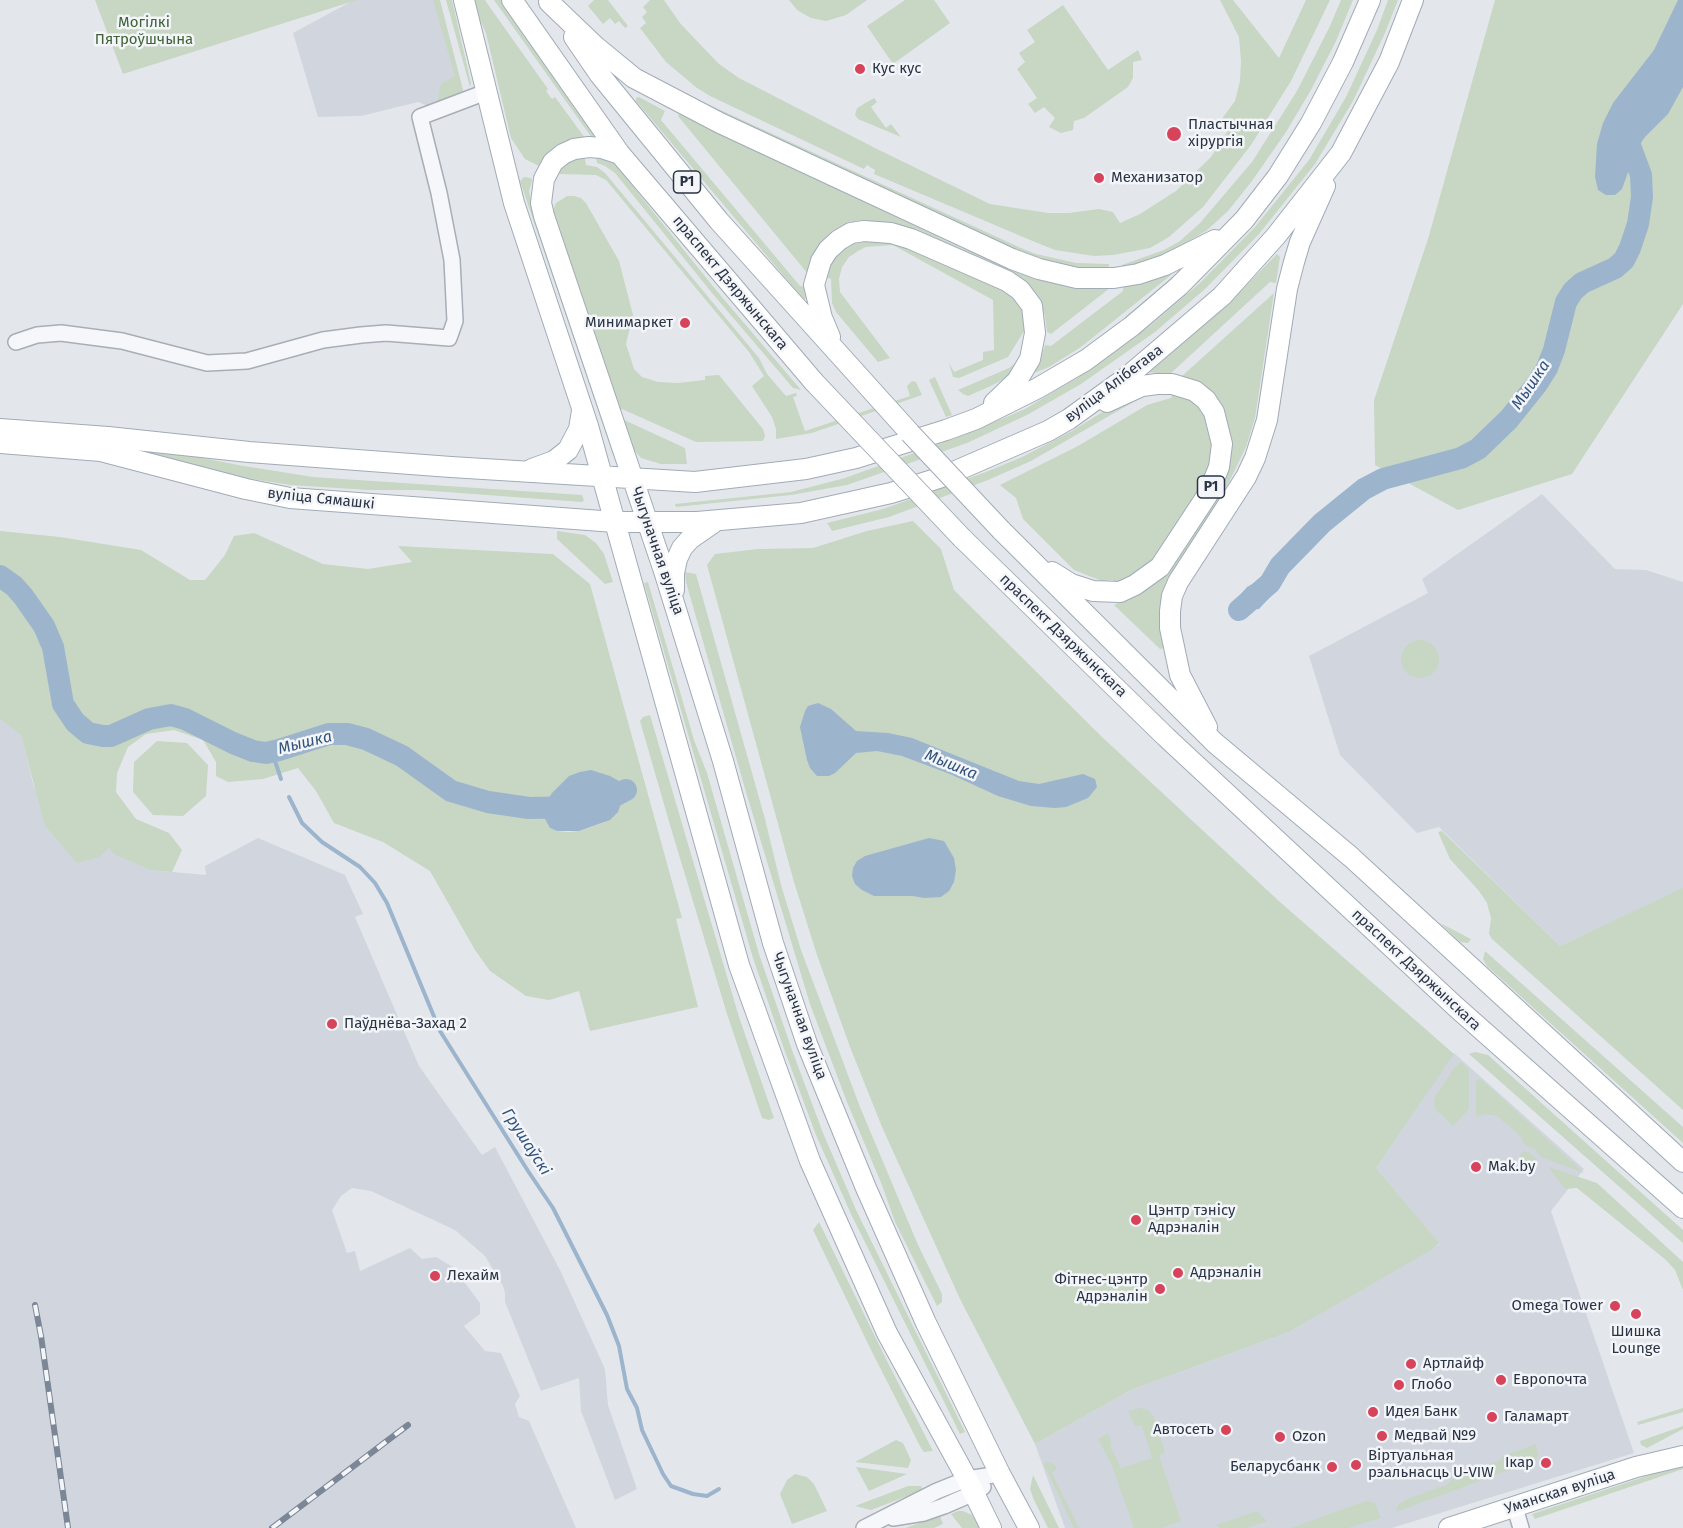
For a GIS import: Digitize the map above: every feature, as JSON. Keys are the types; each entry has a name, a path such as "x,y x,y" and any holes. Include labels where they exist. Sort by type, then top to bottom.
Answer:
{"main road":[{"name":"Чыгуначная вуліца","path":"464,0 514,203 582,411 615,522 739,966 806,1150 887,1334 971,1486 991,1528"},
{"name":"праспект Дзяржынскага","path":"512,0 620,154 814,382 962,538 1166,737 1456,1007 1683,1208"},
{"path":"0,429 108,437 249,452 632,480 694,482 806,469 856,458 976,419 1038,388 1086,360 1132,326 1179,286 1244,220 1278,176 1311,123 1343,62 1370,0"},
{"name":"вуліца Алібегава","path":"648,522 761,518 825,509 891,493 942,477 1048,431 1069,419 1127,377 1222,296 1276,236 1341,153 1389,62 1413,0"},
{"name":"праспект Дзяржынскага","path":"549,1 600,75 719,221 851,368 1029,559 1215,743 1351,857 1683,1162"},
{"path":"549,1 595,46 634,78 720,123 1012,259 1039,269 1077,278 1114,278 1137,274 1165,266 1190,254 1215,241 1244,220"},
{"name":"Чыгуначная вуліца","path":"620,154 602,148 589,147 574,149 563,154 553,162 544,178 541,203 674,603 723,761 773,943 807,1044 866,1188 926,1323 1029,1528"},
{"path":"1215,743 1180,675 1170,628 1172,596 1178,582 1246,477 1255,458 1267,420 1287,289 1294,262 1304,234 1341,153"},
{"path":"838,353 822,318 814,285 821,261 828,250 838,240 851,233 864,231 891,233 911,239 1007,281 1020,290 1032,306 1035,321 1034,347 1025,370 1017,381 976,419"},
{"name":"Р1","path":"1029,559 1071,584 1093,591 1120,592 1135,585 1160,567 1208,494 1219,467 1222,444 1214,412 1206,400 1195,391 1184,387 1172,384 1142,386 1069,419"},
{"path":"520,472 554,461 568,450 579,429 582,411"},
{"name":"вуліца Сямашкі","path":"0,443 101,451 246,489 290,498 615,522 648,522"},
{"path":"674,603 674,573 682,548 690,539 716,521"},
{"name":"Уманская вуліца","path":"1636,1467 1683,1442"},
{"name":"Уманская вуліца","path":"1449,1528 1636,1467 1683,1456"}],"street":[{"path":"16,342 37,335 61,333 122,342 207,363 247,361 323,340 361,335 386,333 449,338 454,321 452,260 439,193 420,117 486,93"},
{"path":"864,1528 882,1520 924,1513 971,1486 1000,1474"},
{"path":"1515,1508 1521,1528"}],"shaded area":[{"path":"354,0 438,0 461,89 428,106 418,102 361,116 318,117 293,33"},
{"path":"1542,494 1615,569 1646,570 1683,582 1683,889 1560,946 1439,827 1417,833 1340,755 1309,656 1428,593 1422,579"},
{"path":"0,719 21,734 34,787 108,848 150,870 206,875 205,866 258,838 345,875 363,914 355,917 419,1066 482,1155 495,1147 561,1272 605,1369 608,1405 637,1489 615,1500 581,1411 579,1378 541,1391 505,1302 503,1286 485,1256 455,1230 371,1191 352,1188 341,1196 332,1210 347,1253 355,1251 360,1271 410,1248 422,1259 436,1257 453,1267 480,1303 480,1314 464,1326 485,1351 501,1353 520,1396 515,1404 519,1417 529,1421 576,1528 0,1528"},
{"path":"1454,1053 1584,1169 1551,1211 1634,1453 1392,1528 1065,1528 1035,1444 1131,1390 1289,1332 1439,1244 1376,1168"}],"green space":[{"name":"Могілкі Пятроўшчына","path":"95,0 357,0 123,74"},
{"path":"433,0 440,0 464,94 441,105 438,100 440,87 442,83 455,76"},
{"path":"446,0 452,0 470,87"},
{"path":"473,0 485,0 548,89 546,91 552,99 555,97 585,138 556,146 539,166 525,159 511,138 486,33"},
{"path":"494,0 501,0 599,138 592,138"},
{"path":"594,0 608,0 628,26 625,28 619,21 615,24 610,18 603,24 588,6"},
{"path":"650,0 664,0 680,23 719,64 739,78 990,204 1048,213 1099,209 1113,212 1120,223 1140,214 1176,191 1211,157 1229,129 1221,120 1235,101 1240,81 1241,61 1239,37 1220,0 1233,0 1279,58 1306,0 1330,0 1291,81 1251,145 1203,207 1169,237 1150,248 1094,256 1055,250 1035,242 874,174 875,170 867,165 864,169 710,96 666,62 640,28 646,23 642,17 647,12 643,7"},
{"path":"789,0 867,0 846,15 826,21 811,18 797,10"},
{"path":"905,0 934,0 950,23 893,64 867,26"},
{"path":"1341,0 1353,0 1336,41 1311,90 1286,132 1228,211 1206,231 1163,256 1123,270 1122,265 1164,250 1180,241 1200,223 1252,162 1297,91"},
{"path":"1388,0 1398,0 1385,33 1353,101 1315,164 1259,234 1205,289 1155,332 1081,384 1027,415 967,443 847,485 791,495 676,507 675,504 791,492 845,478 964,435 1025,409 1077,378 1150,326 1200,283 1255,227 1309,160 1346,97 1377,30"},
{"path":"1495,0 1683,0 1683,304 1572,474 1458,510 1375,465 1374,400 1428,239"},
{"path":"1063,5 1108,70 1138,50 1142,60 1133,62 1133,78 1128,87 1084,118 1074,121 1073,130 1061,133 1049,127 1055,118 1044,107 1035,113 1028,104 1037,98 1017,69 1025,62 1019,53 1035,42 1027,30"},
{"path":"639,97 665,111 661,120 800,286 808,287 804,300 636,101"},
{"path":"689,98 703,102 1021,248 1036,254 1076,263 1109,264 1108,269 1065,267 1018,253"},
{"path":"874,98 877,102 871,107 886,128 891,124 901,137 858,119 855,115 857,108"},
{"path":"681,109 751,148 961,248 1010,267 1110,288 1051,334 1047,332 1041,305 1017,275 906,228 871,221 843,226 808,274 678,116"},
{"path":"584,153 586,165 597,167 605,173 759,358 767,374 786,396 796,393 797,396 793,397 805,431 910,396 907,386 912,381 916,382 922,395 812,433 776,439 772,417 752,386 764,376 749,352 606,180 596,175 560,174 557,171 558,163"},
{"path":"596,157 614,163 716,290 801,390 793,388 712,293 615,173 597,163"},
{"path":"524,177 531,178 532,181 530,197 616,454 613,455 520,181"},
{"path":"567,196 581,198 586,203 619,261 633,315 626,344 634,369 642,377 658,382 678,383 705,380 705,376 719,375 763,429 765,436 763,441 696,442 622,409 617,411 552,212 556,203"},
{"path":"887,238 999,283 1022,302 1029,330 1024,331 1008,357 959,378 953,377 949,363 954,372 983,360 983,352 994,350 993,300 893,245 866,247 858,251 849,257 842,267 839,279 840,292 890,358 878,362 836,312 832,303 831,279 825,277 831,259 852,241"},
{"path":"1277,254 1280,257 1276,283 1270,282 1170,374 1146,372 1234,298"},
{"path":"1170,269 1171,275 1081,347 1049,367 1029,375 1039,364 1045,345 1051,346 1123,291 1123,285"},
{"path":"1274,293 1255,418 1246,447 1229,482 1177,567 1161,625 1164,648 1160,649 1114,605 1146,590 1155,582 1231,449 1230,434 1224,413 1201,383 1182,376"},
{"path":"1018,361 1016,368 993,385 968,396 958,390 1009,368"},
{"path":"935,377 952,415 946,417 929,380"},
{"path":"1165,389 1142,397 1031,461 988,480 889,517 832,531 827,523 883,509 986,472 1022,457 1072,431 1128,396"},
{"path":"1175,390 1200,402 1216,439 1205,484 1154,562 1138,577 1114,583 1113,580 1102,581 1074,570 1023,519 1016,498 1000,485 1078,446 1147,405 1171,398"},
{"path":"622,419 685,448 687,464 661,464 641,458 632,448"},
{"path":"115,448 168,451 313,477 582,495 584,500 582,502 419,490 369,490 290,485 234,476"},
{"path":"913,521 941,549 954,590 1102,737 1280,902 1454,1054 1376,1168 1439,1243 1431,1250 1289,1332 1131,1390 1035,1444 960,1299 882,1127 850,1047 794,882 707,565 715,554 758,549 813,548 867,531"},
{"path":"0,531 60,537 141,550 190,580 205,580 225,555 234,536 254,533 323,564 368,569 412,562 398,546 553,554 590,584 682,918 676,919 698,1007 590,1031 579,991 549,1000 526,996 490,971 475,950 430,871 383,842 334,823 316,791 298,768 263,779 228,782 216,776 216,762 203,740 174,730 146,734 128,747 117,773 116,792 136,819 169,833 182,850 172,872 150,870 114,854 109,848 99,857 77,863 45,826 21,735 0,719","holes":["605,822 579,831 557,831 550,828"]},
{"path":"557,531 585,535 596,543 604,554 613,582 605,584 557,539"},
{"path":"685,572 696,574 801,950 860,1107 918,1245 942,1294 942,1302 937,1306 895,1222 810,1004 746,792"},
{"path":"648,582 694,740 707,773 759,954 792,1050 823,1133 857,1212 965,1432 960,1434 851,1214 816,1135 784,1049 753,958 644,583"},
{"path":"1420,640 1433,646 1439,659 1433,672 1420,678 1407,672 1401,659 1407,646"},
{"path":"650,715 739,1017 774,1118 769,1120 762,1118 727,1014 670,825 640,721 643,717"},
{"path":"157,741 187,743 208,765 206,796 183,816 153,815 133,792 134,762"},
{"path":"1442,831 1560,946 1683,888 1683,1110 1492,939 1489,934 1491,918 1487,903 1450,859 1438,832"},
{"path":"1440,923 1471,939 1468,943 1460,942"},
{"path":"1485,951 1683,1127 1683,1143 1487,966 1483,959"},
{"path":"1475,1052 1488,1055 1683,1230 1683,1243 1469,1054"},
{"path":"1461,1062 1469,1069 1469,1109 1453,1126 1436,1110 1434,1104 1435,1097 1454,1068"},
{"path":"1479,1079 1584,1173 1541,1157 1534,1149 1524,1145 1518,1134 1497,1116 1485,1114 1476,1117 1476,1081"},
{"path":"1523,1151 1537,1159 1527,1166 1520,1156"},
{"path":"1548,1167 1597,1183 1683,1262 1683,1290 1675,1270 1666,1260 1577,1188 1565,1189"},
{"path":"819,1222 933,1451 924,1452 921,1448 871,1350 813,1230"},
{"path":"1683,1408 1683,1412 1638,1425 1637,1422"},
{"path":"1147,1409 1153,1415 1165,1452 1159,1456 1181,1521 1162,1528 1134,1528 1112,1466 1098,1439 1108,1433 1112,1443 1110,1445 1121,1468 1152,1458 1142,1426 1135,1426 1128,1411"},
{"path":"1683,1426 1683,1429 1647,1448 1641,1445 1640,1441"},
{"path":"896,1440 903,1443 911,1460 908,1468 855,1462"},
{"path":"1536,1444 1538,1454 1536,1460 1396,1512 1398,1505 1405,1500 1448,1484 1459,1472 1500,1461 1501,1457"},
{"path":"1044,1463 1054,1464 1057,1468 1052,1473 1079,1528 1074,1528 1045,1467"},
{"path":"1683,1464 1683,1469 1535,1519 1532,1514"},
{"path":"856,1467 907,1474 869,1491"},
{"path":"795,1474 807,1477 814,1484 827,1511 792,1524 780,1494 787,1480"},
{"path":"1033,1475 1059,1528 1048,1528 1034,1500 1030,1489"},
{"path":"908,1486 921,1486 923,1490 871,1510 855,1506"},
{"path":"1366,1501 1375,1503 1381,1518 1348,1528 1291,1528"},
{"path":"958,1511 972,1515 980,1528 962,1528 951,1514"},
{"path":"1257,1511 1267,1521 1247,1528 1220,1528 1216,1525"},
{"path":"940,1516 943,1524 934,1528 905,1528"}],"water":[{"path":"1678,0 1683,0 1683,87 1668,114 1645,137 1636,150 1622,189 1615,195 1606,195 1598,190 1595,177 1597,144 1603,123 1613,103 1654,50"},
{"path":"1279,565 1281,569 1270,597 1259,609 1249,610 1244,614 1236,607 1241,602 1241,594 1247,587 1260,580 1269,569"},
{"path":"818,703 831,709 856,731 888,733 912,738 1019,781 1039,784 1083,774 1095,779 1097,787 1088,798 1066,807 1031,806 998,796 950,774 902,756 877,751 856,753 835,773 829,776 817,776 807,760 800,727 808,706"},
{"path":"591,770 619,781 626,790 628,797 621,803 618,812 610,820 579,831 557,831 550,828 543,815 552,793 569,776"},
{"path":"929,838 944,841 954,858 956,870 954,882 949,891 941,897 874,896 855,884 852,876 853,868 857,861 865,856"}],"waterway":[{"name":"Мышка","path":"1239,610 1270,583 1280,566 1322,523 1364,489 1383,479 1461,458 1478,449 1509,419 1547,368 1566,302 1573,291 1582,283 1615,268 1624,260 1630,248 1638,224 1642,197 1641,175 1629,143 1631,135 1636,130"},
{"name":"Грушаўскі","path":"0,576 23,596 44,626 53,647 63,704 75,722 88,733 111,736 149,719 171,715 185,719 233,743 253,751 266,753 329,734 347,734 366,739 402,756 451,791 488,802 529,808 580,807 605,801 626,790"},
{"name":"Грушаўскі","path":"272,752 281,779"},
{"name":"Грушаўскі","path":"289,797 302,823 322,842 360,867 375,883 387,903 440,1031 553,1208 607,1315 619,1346 627,1389 637,1408 642,1430 663,1474 671,1486 693,1494 707,1496 719,1489"}],"railway":[{"path":"35,1305 68,1528"},
{"path":"272,1528 408,1425"}],"place":[{"name":"Кус кус","path":"860,69"},
{"name":"Пластычная хірургія","path":"1174,134"},
{"name":"Механизатор","path":"1099,178"},
{"name":"Минимаркет","path":"685,323"},
{"name":"Паўднёва-Захад 2","path":"332,1024"},
{"name":"Mak.by","path":"1476,1167"},
{"name":"Цэнтр тэнісу Адрэналін","path":"1136,1220"},
{"name":"Адрэналін","path":"1178,1273"},
{"name":"Лехайм","path":"435,1276"},
{"name":"Фітнес-цэнтр Адрэналін","path":"1160,1289"},
{"name":"Omega Tower","path":"1615,1306"},
{"name":"Шишка Lounge","path":"1636,1314"},
{"name":"Артлайф","path":"1411,1364"},
{"name":"Европочта","path":"1501,1380"},
{"name":"Глобо","path":"1399,1385"},
{"name":"Идея Банк","path":"1373,1412"},
{"name":"Галамарт","path":"1492,1417"},
{"name":"Автосеть","path":"1226,1430"},
{"name":"Медвай №9","path":"1382,1436"},
{"name":"Ozon","path":"1280,1437"},
{"name":"Ікар","path":"1546,1463"},
{"name":"Віртуальная рэальнасць U-VIW","path":"1356,1465"},
{"name":"Беларусбанк","path":"1332,1467"}]}
